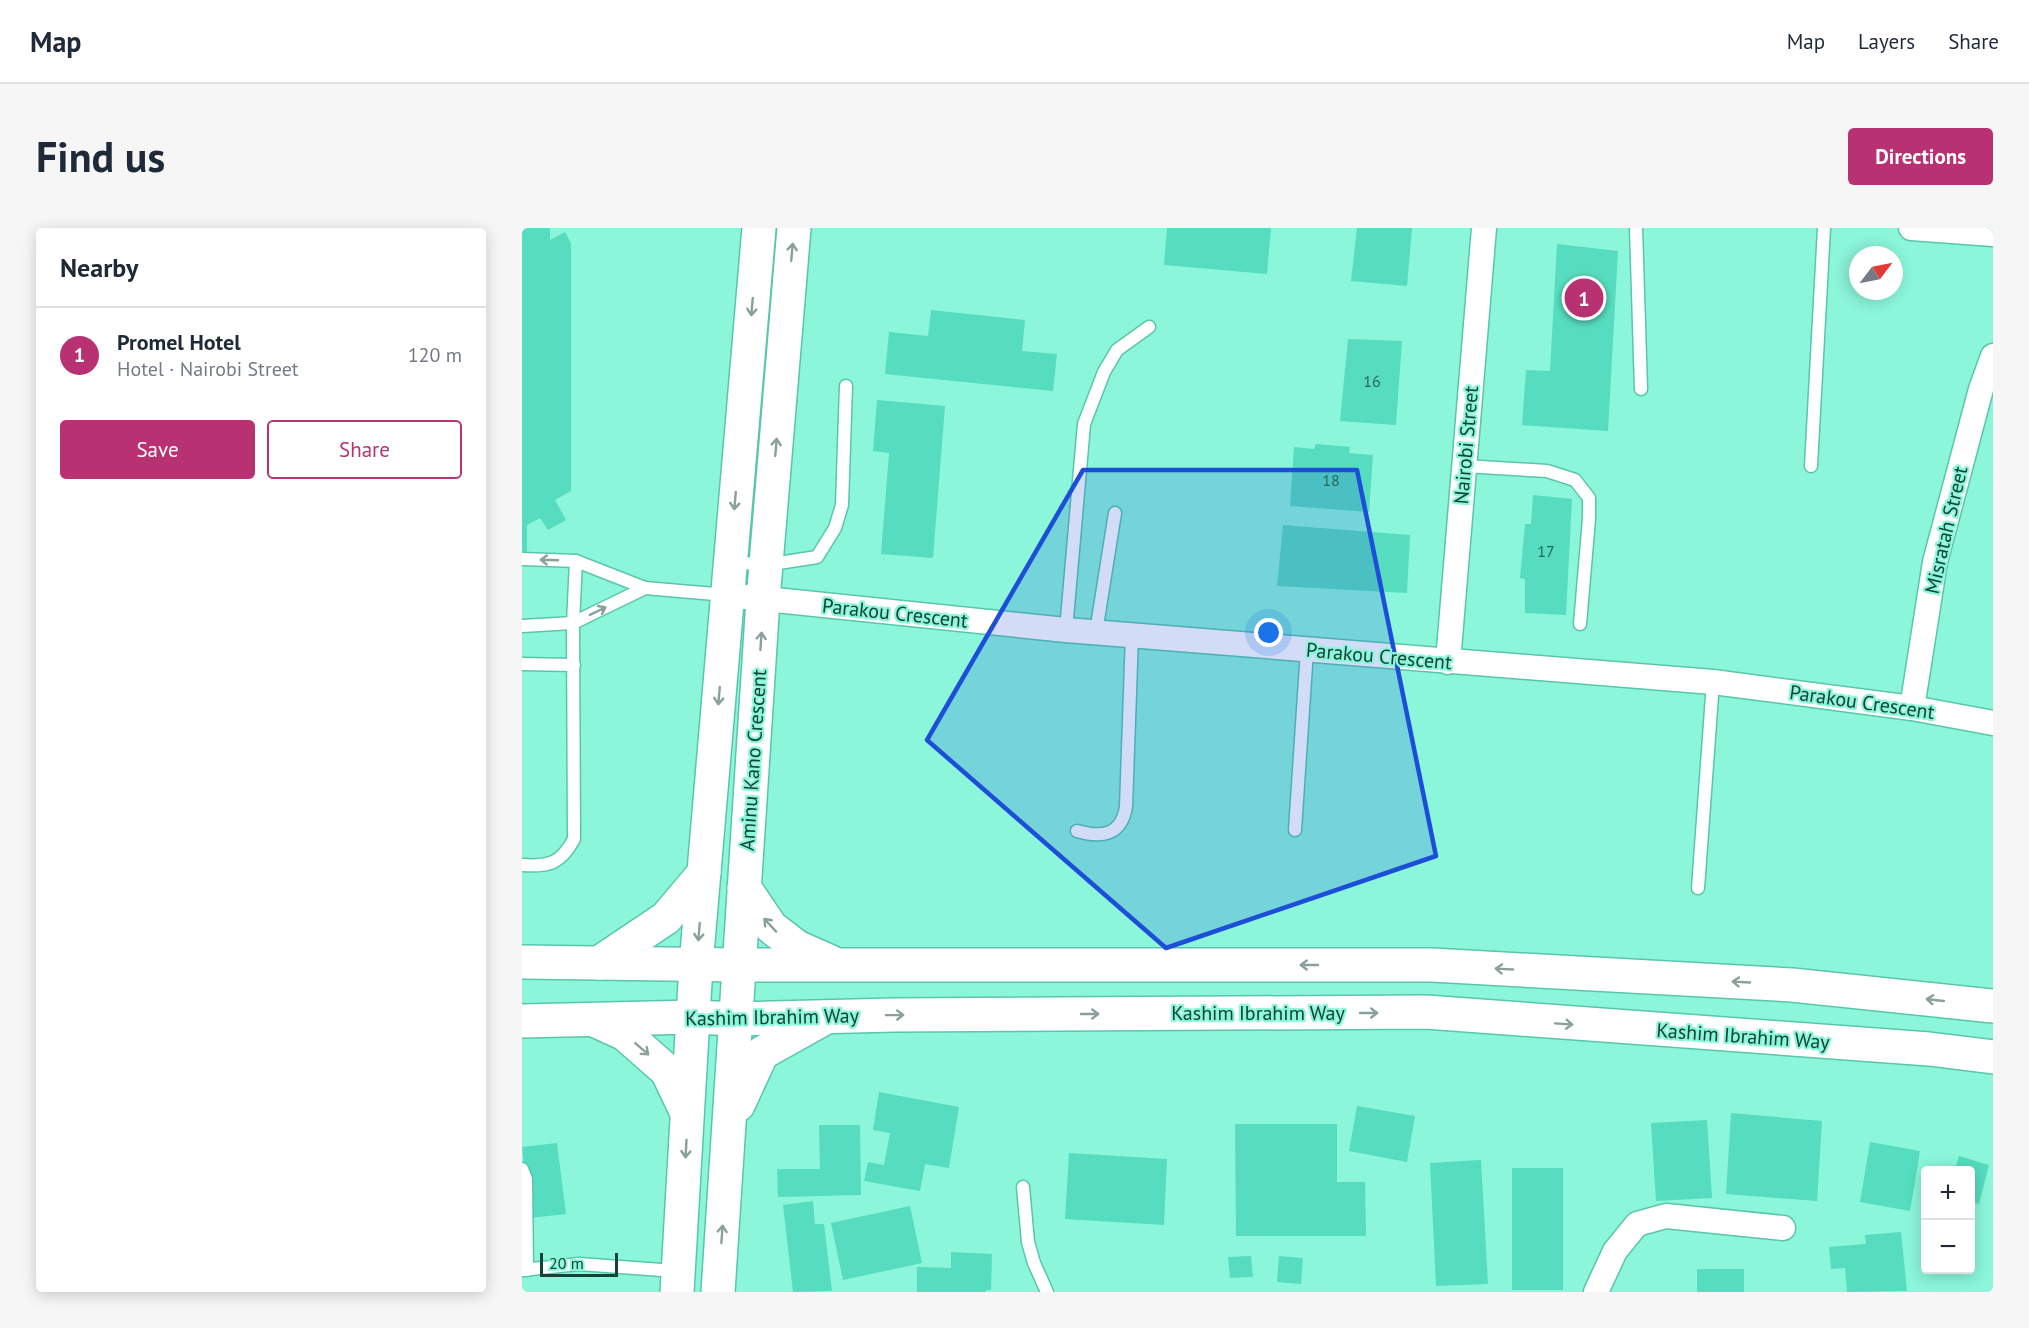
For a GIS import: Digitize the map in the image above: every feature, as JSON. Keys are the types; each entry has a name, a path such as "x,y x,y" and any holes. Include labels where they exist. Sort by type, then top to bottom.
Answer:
{"main road":[{"path":"678,1281 696,965 759,228"},
{"name":"Aminu Kano Crescent","path":"718,1292 766,565 794,228"},
{"path":"599,963 666,918 704,873"},
{"path":"744,887 771,927 797,947 838,965"},
{"path":"522,962 696,965 1432,965 1792,985 1993,1006"},
{"name":"Kashim Ibrahim Way","path":"522,1021 694,1017 737,1019 1426,1012 1929,1050 1993,1057"},
{"path":"730,1123 762,1053 827,1017"},
{"path":"592,1019 625,1034 667,1071 688,1114"}],"street":[{"name":"Nairobi Street","path":"1448,662 1484,228"},
{"path":"1911,228 1993,234"},
{"name":"Misratah Street","path":"1912,708 1935,562 1981,389 1993,356"},
{"name":"Parakou Crescent","path":"727,595 1066,630 1713,682 1912,708 1993,723"},
{"path":"1596,1292 1615,1251 1637,1224 1666,1216 1783,1228"}],"lane":[{"path":"1636,228 1641,389"},
{"path":"1812,466 1824,228"},
{"path":"1066,630 1083,424 1104,372 1117,350 1149,327"},
{"path":"730,562 766,565 817,557 835,528 842,505 846,386"},
{"path":"1464,466 1547,471 1575,480 1588,498 1589,519 1580,624"},
{"path":"1096,632 1115,513"},
{"path":"522,559 576,561 645,588 727,595"},
{"path":"522,865 552,864 565,855 574,839 573,623 576,561"},
{"path":"522,626 573,623 645,588"},
{"path":"1077,831 1103,835 1117,829 1124,820 1132,635"},
{"path":"1295,830 1307,650"},
{"path":"522,664 574,665"},
{"path":"1698,888 1713,682"},
{"path":"522,1169 526,1179 525,1270 579,1264 678,1281"},
{"path":"1023,1187 1028,1242 1034,1263 1047,1292"}],"highlighted area":[{"path":"1083,470 1357,470 1436,856 1166,948 927,740"}],"building":[{"path":"522,228 550,228 550,240 565,232 571,243 571,491 555,500 566,520 548,530 540,518 527,525 527,556 522,555"},
{"path":"1167,228 1271,228 1267,274 1164,265"},
{"path":"1357,228 1412,228 1407,286 1351,281"},
{"path":"1557,244 1618,251 1608,431 1522,425 1526,370 1550,371"},
{"path":"931,310 1025,320 1022,351 1057,354 1053,391 885,374 889,332 928,336"},
{"path":"1348,339 1402,341 1396,425 1340,421"},
{"path":"877,400 945,406 933,558 881,554 889,453 873,451"},
{"path":"1316,444 1350,447 1349,453 1373,455 1369,512 1290,506 1294,447 1314,449"},
{"path":"1533,495 1572,499 1566,615 1525,613 1525,579 1520,578 1525,524 1531,524"},
{"path":"1283,525 1410,535 1407,593 1277,586"},
{"path":"879,1092 959,1107 949,1168 925,1164 920,1191 864,1181 868,1162 884,1165 890,1133 873,1130"},
{"path":"1357,1106 1415,1116 1407,1162 1349,1151"},
{"path":"1731,1113 1822,1121 1817,1201 1726,1194"},
{"path":"1707,1120 1712,1198 1656,1201 1651,1123"},
{"path":"1235,1124 1337,1124 1337,1182 1365,1182 1366,1236 1236,1236"},
{"path":"819,1125 860,1125 861,1195 778,1197 777,1169 820,1169"},
{"path":"1870,1142 1920,1151 1910,1211 1860,1202"},
{"path":"557,1143 566,1214 530,1218 522,1147"},
{"path":"1069,1153 1167,1159 1164,1225 1065,1219"},
{"path":"1959,1156 1989,1165 1979,1204 1975,1203 1975,1166 1956,1166"},
{"path":"1481,1160 1488,1284 1436,1286 1430,1163"},
{"path":"1512,1168 1563,1168 1563,1290 1512,1290"},
{"path":"813,1201 815,1224 824,1224 832,1291 793,1292 783,1205"},
{"path":"910,1206 922,1263 843,1280 831,1223"},
{"path":"1901,1232 1907,1291 1847,1292 1845,1268 1831,1269 1829,1247 1866,1244 1865,1235"},
{"path":"951,1252 992,1254 991,1290 986,1290 986,1292 917,1292 917,1267 951,1268"},
{"path":"1251,1256 1253,1277 1230,1278 1228,1257"},
{"path":"1279,1256 1303,1258 1301,1284 1277,1282"},
{"path":"1697,1269 1744,1269 1744,1292 1697,1292"}],"place":[{"name":"Promel Hotel","path":"1584,298"}]}
